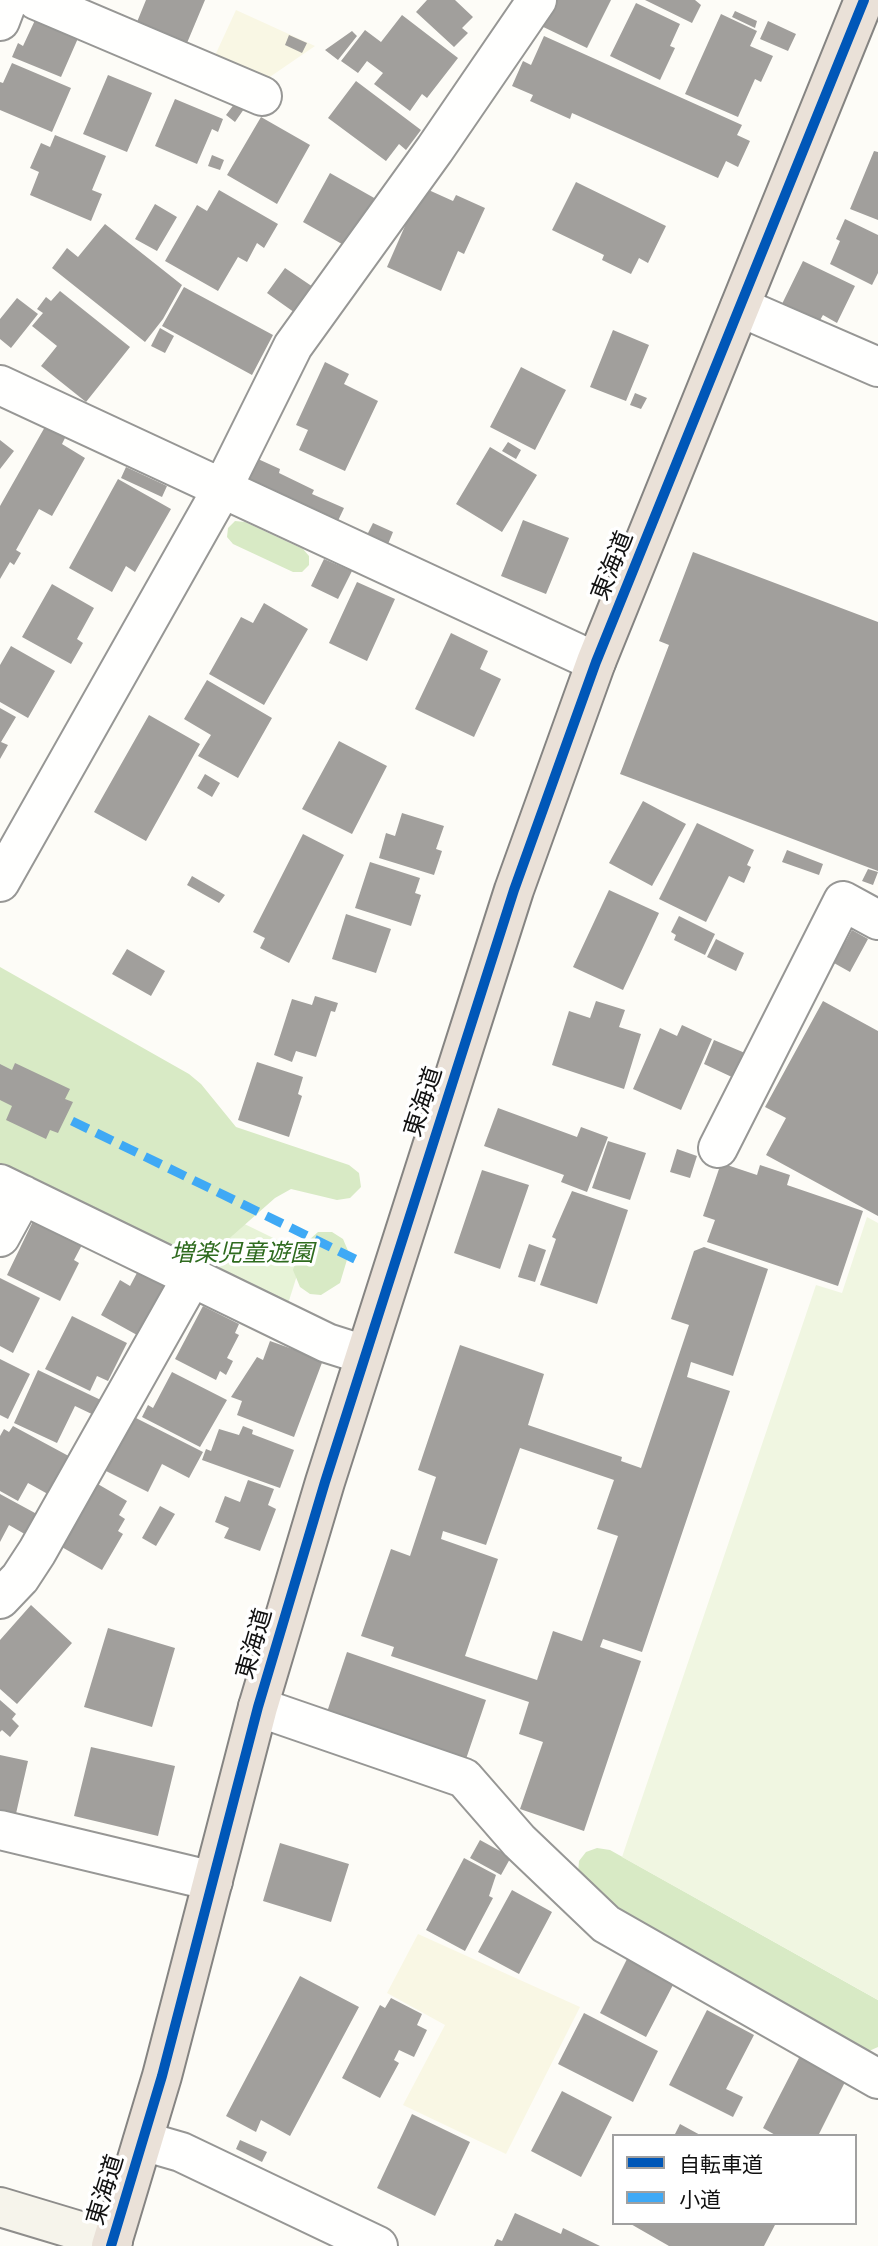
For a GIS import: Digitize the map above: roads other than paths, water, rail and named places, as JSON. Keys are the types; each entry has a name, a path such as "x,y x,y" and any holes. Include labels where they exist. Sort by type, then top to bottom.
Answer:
{"highway":[{"name":"東海道","path":"112,2244 143,2141 258,1707 365,1355 527,852 596,662 864,0"}],"street":[{"path":"0,21 8,0"},
{"path":"36,0 262,96"},
{"path":"0,882 222,489 281,365 537,0"},
{"path":"740,307 878,368"},
{"path":"0,385 596,662"},
{"path":"718,1148 843,901 878,920"},
{"path":"0,1237 12,1189 327,1343 365,1355"},
{"path":"0,1599 20,1578 37,1552 191,1277"},
{"path":"258,1707 464,1778 519,1841 606,1924 878,2079"},
{"path":"0,1830 213,1881"},
{"path":"143,2141 181,2152 378,2246"},
{"path":"0,2207 112,2244"}],"park label":[{"name":"増楽児童遊園","path":"242,1254"}]}
